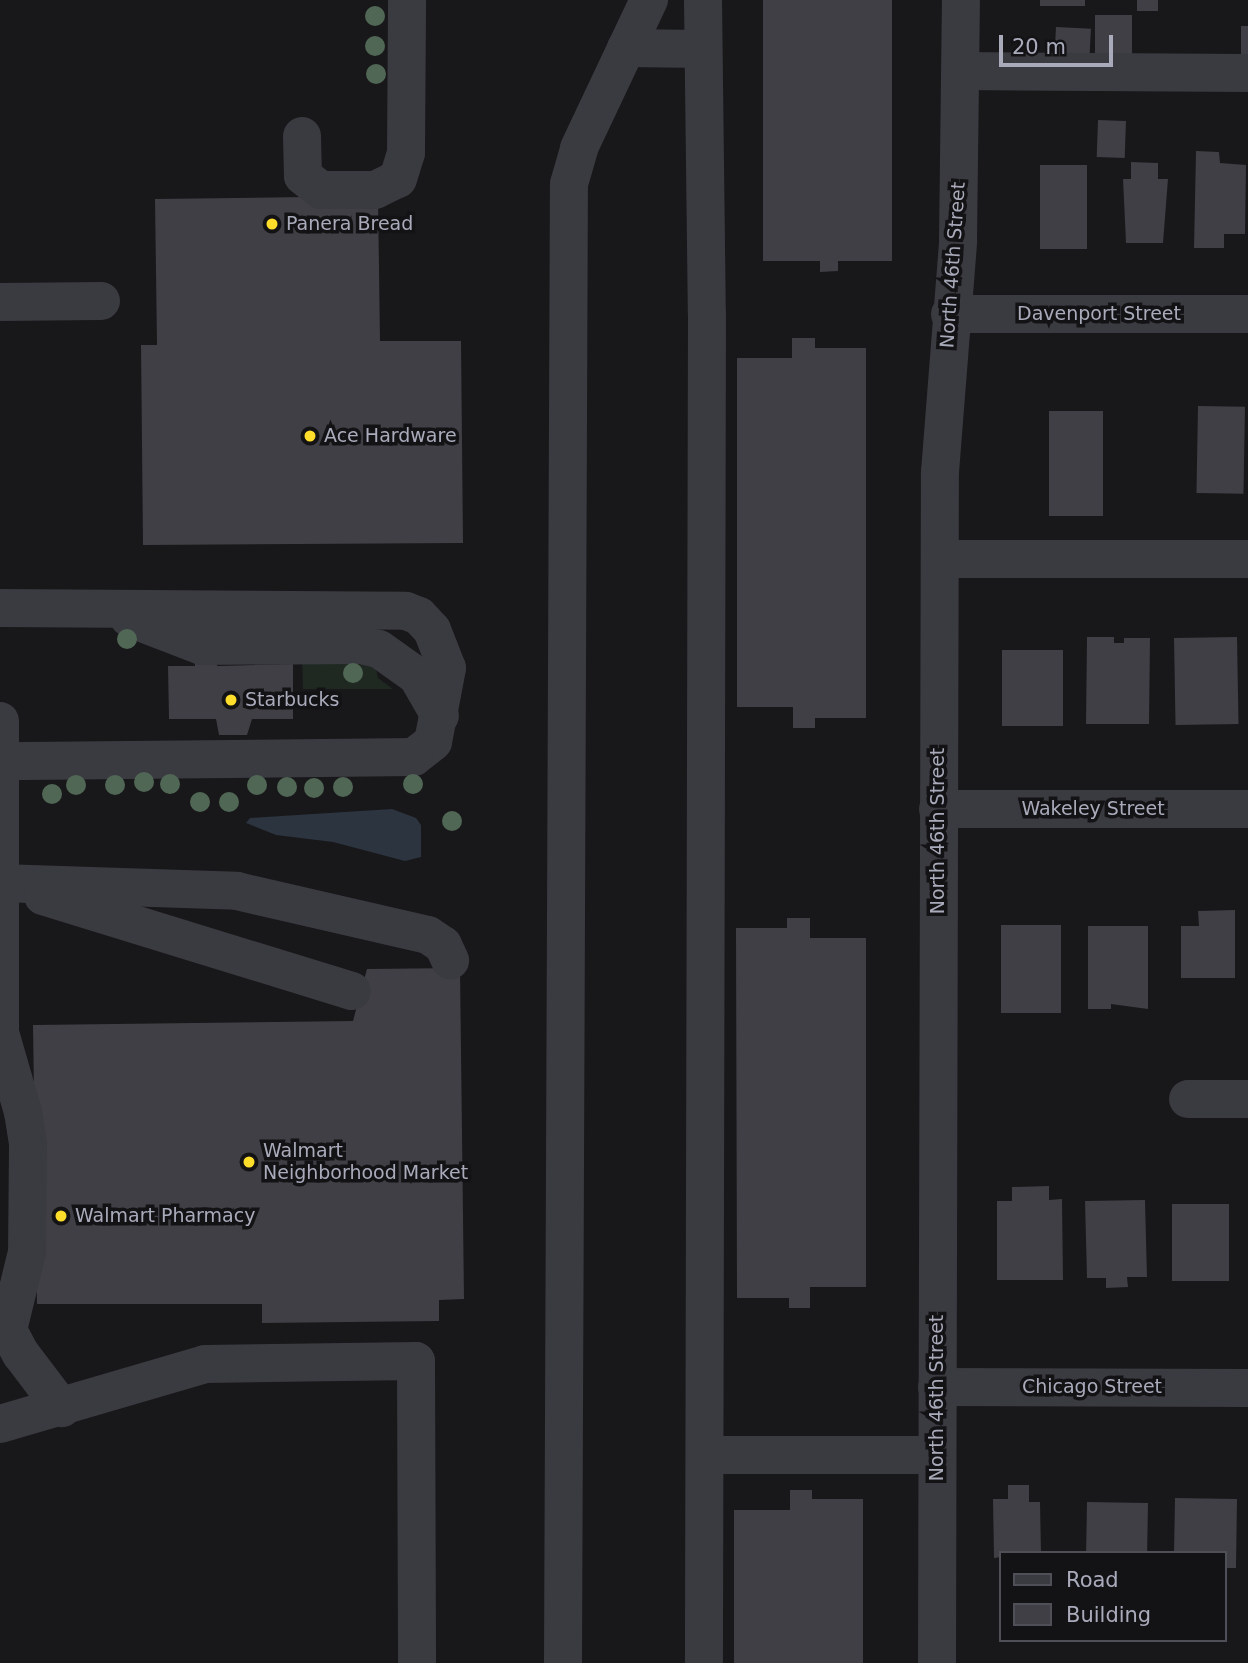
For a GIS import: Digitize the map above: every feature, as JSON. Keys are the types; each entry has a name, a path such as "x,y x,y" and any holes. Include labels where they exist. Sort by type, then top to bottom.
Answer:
{"street":[{"path":"302,136 303,176 321,190 375,190 398,179 406,153 407,0"},
{"path":"563,1663 569,194 579,148 649,0"},
{"path":"703,0 707,314 704,1663"},
{"name":"North 46th Street","path":"937,1663 940,559 942,421 957,249 962,71 961,0"},
{"path":"626,48 703,49"},
{"path":"962,71 1248,73"},
{"path":"0,302 101,301"},
{"name":"Davenport Street","path":"950,314 1248,314"},
{"path":"940,559 1248,559"},
{"path":"0,608 406,611 419,616 441,646 447,667 433,742 414,757 0,761"},
{"path":"0,721 1,1044 23,1112 28,1146 27,1252 8,1330"},
{"name":"Wakeley Street","path":"938,809 1248,809"},
{"path":"1,883 237,891 428,935 443,945 450,960"},
{"path":"1,883 352,991"},
{"path":"1188,1099 1248,1099"},
{"path":"0,1255 8,1330 62,1408"},
{"path":"0,1424 205,1364 416,1361 417,1663"},
{"name":"Chicago Street","path":"937,1387 1248,1388"},
{"path":"705,1455 937,1455"}],"shaded area":[{"path":"302,656 375,666 378,678 393,689 303,689"}],"water":[{"path":"392,809 416,818 421,825 421,857 405,861 333,842 276,835 246,823 250,818"}],"building":[{"path":"763,0 892,0 892,261 838,261 838,271 820,272 820,261 763,261"},
{"path":"1040,0 1085,0 1085,6 1040,6"},
{"path":"1137,0 1158,0 1158,11 1137,11"},
{"path":"1095,15 1132,15 1132,57 1095,57"},
{"path":"1241,26 1248,26 1248,60 1241,60"},
{"path":"1056,27 1091,29 1089,61 1054,59"},
{"path":"1098,120 1126,121 1125,158 1097,157"},
{"path":"1196,151 1219,152 1220,163 1246,165 1245,234 1224,234 1224,248 1194,248"},
{"path":"1131,162 1158,163 1158,179 1168,179 1163,243 1126,243 1123,179 1131,179"},
{"path":"1040,165 1087,165 1087,249 1040,249"},
{"name":"Ace Hardware","path":"378,196 380,341 461,341 463,543 143,545 141,345 157,345 155,199"},
{"path":"792,338 815,338 815,348 866,348 866,718 815,718 815,728 793,728 793,707 737,707 737,358 792,358"},
{"path":"1198,406 1245,407 1243,494 1196,493"},
{"path":"1049,411 1103,411 1103,516 1049,516"},
{"path":"1087,637 1114,637 1114,643 1124,643 1124,638 1150,638 1149,724 1086,724"},
{"path":"1237,637 1239,724 1176,725 1174,638"},
{"path":"1002,650 1063,650 1063,726 1002,726"},
{"name":"Starbucks","path":"195,659 217,659 217,666 293,664 293,719 252,719 247,735 219,735 216,719 169,719 168,666 195,666"},
{"path":"1235,910 1235,978 1181,978 1181,926 1199,926 1198,911"},
{"path":"787,918 810,918 810,938 866,938 866,1287 810,1287 810,1308 789,1308 789,1298 737,1298 736,928 787,928"},
{"path":"1001,925 1061,925 1061,1013 1001,1013"},
{"path":"1088,926 1148,926 1148,1009 1111,1004 1111,1009 1088,1009"},
{"name":"Walmart Neighborhood Market","path":"460,968 464,1299 439,1300 439,1321 262,1323 262,1304 37,1304 33,1025 353,1021 367,969"},
{"path":"1049,1186 1049,1200 1062,1199 1063,1280 997,1280 997,1201 1012,1201 1012,1187"},
{"path":"1145,1200 1147,1277 1127,1277 1128,1287 1106,1288 1106,1278 1087,1278 1085,1201"},
{"path":"1172,1204 1229,1204 1229,1281 1172,1281"},
{"path":"1008,1485 1029,1485 1029,1502 1040,1502 1041,1551 1000,1551 1000,1557 994,1558 993,1499 1008,1499"},
{"path":"790,1490 812,1490 812,1499 863,1499 863,1663 734,1663 734,1510 790,1510"},
{"path":"1175,1498 1237,1499 1236,1568 1227,1568 1227,1551 1174,1551"},
{"path":"1087,1502 1148,1503 1147,1551 1086,1551"}],"place":[{"name":"Panera Bread","path":"272,224"},
{"name":"Ace Hardware","path":"310,436"},
{"name":"Starbucks","path":"231,700"},
{"name":"Walmart Neighborhood Market","path":"249,1162"},
{"name":"Walmart Pharmacy","path":"61,1216"}]}
